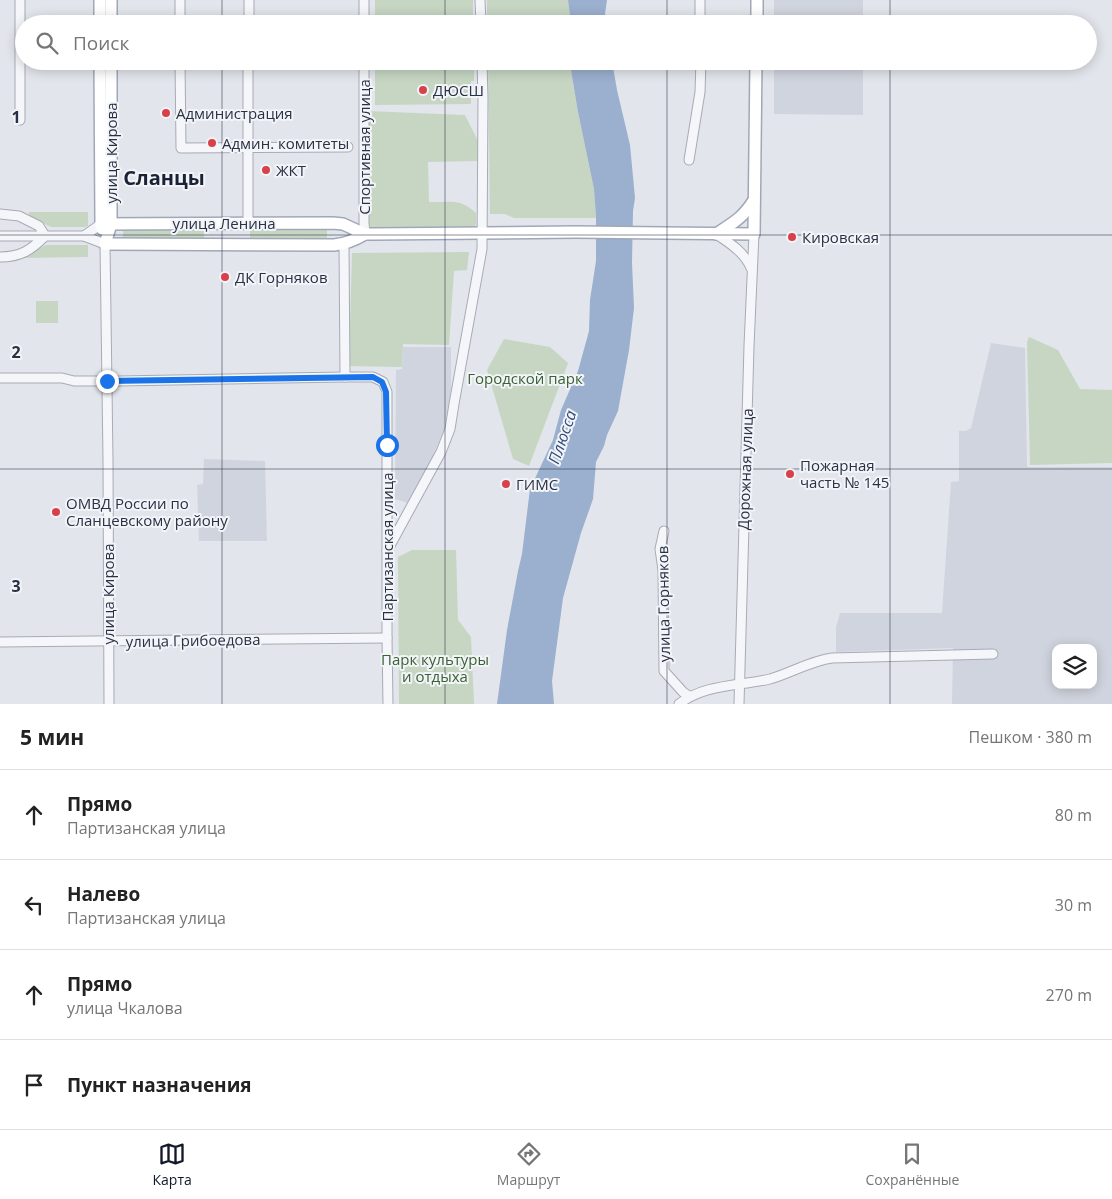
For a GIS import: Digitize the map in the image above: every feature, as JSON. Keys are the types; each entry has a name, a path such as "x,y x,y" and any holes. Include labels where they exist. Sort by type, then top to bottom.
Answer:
{"main road":[{"path":"100,0 100,15"},
{"path":"111,0 111,15"},
{"path":"757,0 757,15"},
{"name":"улица Кирова","path":"100,70 106,224"},
{"name":"улица Кирова","path":"105,244 111,70"},
{"path":"716,234 754,234 756,70"},
{"path":"716,234 739,220 755,198"},
{"name":"улица Ленина","path":"106,224 343,224 365,234 576,232 716,234"},
{"path":"343,224 344,244"},
{"name":"улица Ленина","path":"105,244 334,245 344,244 365,234"}],"street":[{"path":"20,0 20,15"},
{"path":"180,0 180,15"},
{"path":"249,0 249,15"},
{"path":"364,0 364,15"},
{"path":"480,0 481,15"},
{"path":"700,0 700,15"},
{"path":"20,70 20,120"},
{"path":"180,70 181,148 348,147"},
{"path":"248,70 248,223"},
{"name":"Спортивная улица","path":"364,70 365,234"},
{"path":"387,551 441,452 450,429 482,249 482,70"},
{"path":"689,160 700,92 701,70"},
{"path":"0,214 20,216 39,226 46,236 32,248 20,254 11,257 0,257"},
{"path":"84,236 106,224"},
{"path":"716,234 742,254 749,262 752,271"},
{"name":"Дорожная улица","path":"740,704 743,522 754,234"},
{"name":"улица Ленина","path":"0,236 84,236 105,244"},
{"name":"улица Кирова","path":"105,244 109,704"},
{"path":"344,244 345,377"},
{"name":"Партизанская улица","path":"0,378 62,378 74,381 107,381 373,377 382,382 386,392 386,638 388,704"},
{"name":"улица Горняков","path":"664,531 660,549 663,570 664,672 689,696"},
{"name":"улица Грибоедова","path":"0,642 386,638"},
{"path":"679,704 689,696 718,687 772,678 826,659 993,654"}],"shaded area":[{"path":"774,0 863,0 863,15 774,15"},
{"path":"774,70 863,70 863,115 774,114"},
{"path":"991,343 1025,348 1027,467 1112,467 1112,704 952,704 953,648 836,652 836,627 840,613 942,613 951,482 959,481 959,431 966,431 971,428"},
{"path":"403,347 451,347 451,390 444,429 427,470 408,503 395,499 396,370 402,369"},
{"path":"204,459 265,461 267,541 199,541 197,485 203,484"}],"green space":[{"path":"375,0 473,0 473,15 375,15"},
{"path":"487,0 568,0 570,15 487,15"},
{"name":"ДЮСШ","path":"375,70 474,70 474,81 471,81 471,104 375,105"},
{"path":"488,70 571,70 594,189 596,218 514,218 505,214 490,214"},
{"path":"367,111 465,115 478,141 478,161 428,162 429,202 454,202 470,208 476,213 476,224 473,228 372,229 367,222"},
{"path":"29,212 88,212 88,226 51,227 29,216"},
{"path":"123,227 204,227 204,241 123,241"},
{"path":"250,227 327,227 327,241 250,241"},
{"path":"46,245 88,245 88,257 19,258"},
{"path":"469,252 467,270 454,271 449,345 403,344 402,367 349,366 352,253"},
{"path":"36,301 58,301 58,323 36,323"},
{"path":"1029,337 1058,350 1080,389 1112,390 1112,463 1030,465 1027,342"},
{"name":"Городской парк","path":"504,339 550,347 568,363 529,466 513,459 487,370"},
{"name":"Парк культуры и отдыха","path":"412,550 456,550 458,620 471,637 474,704 399,704 398,557"}],"water":[{"path":"568,0 607,0 605,15 570,15"},
{"name":"Плюсса","path":"571,70 614,70 630,145 635,198 632,263 634,308 629,350 618,411 596,462 593,499 581,533 563,598 552,681 554,704 497,704 507,630 522,554 530,489 553,440 561,410 578,371 589,331 590,300 596,261 596,217 594,189"}],"place":[{"name":"ДЮСШ","path":"423,90"},
{"name":"Администрация","path":"166,113"},
{"name":"Админ. комитеты","path":"212,143"},
{"name":"ЖКТ","path":"266,170"},
{"name":"Кировская","path":"792,237"},
{"name":"ДК Горняков","path":"225,277"},
{"name":"Пожарная часть № 145","path":"790,474"},
{"name":"ГИМС","path":"506,484"},
{"name":"ОМВД России по Сланцевскому району","path":"56,512"}],"district":[{"name":"Сланцы","path":"164,177"}],"route":[{"path":"107,381 373,377 382,382 386,392 387,445"}]}
